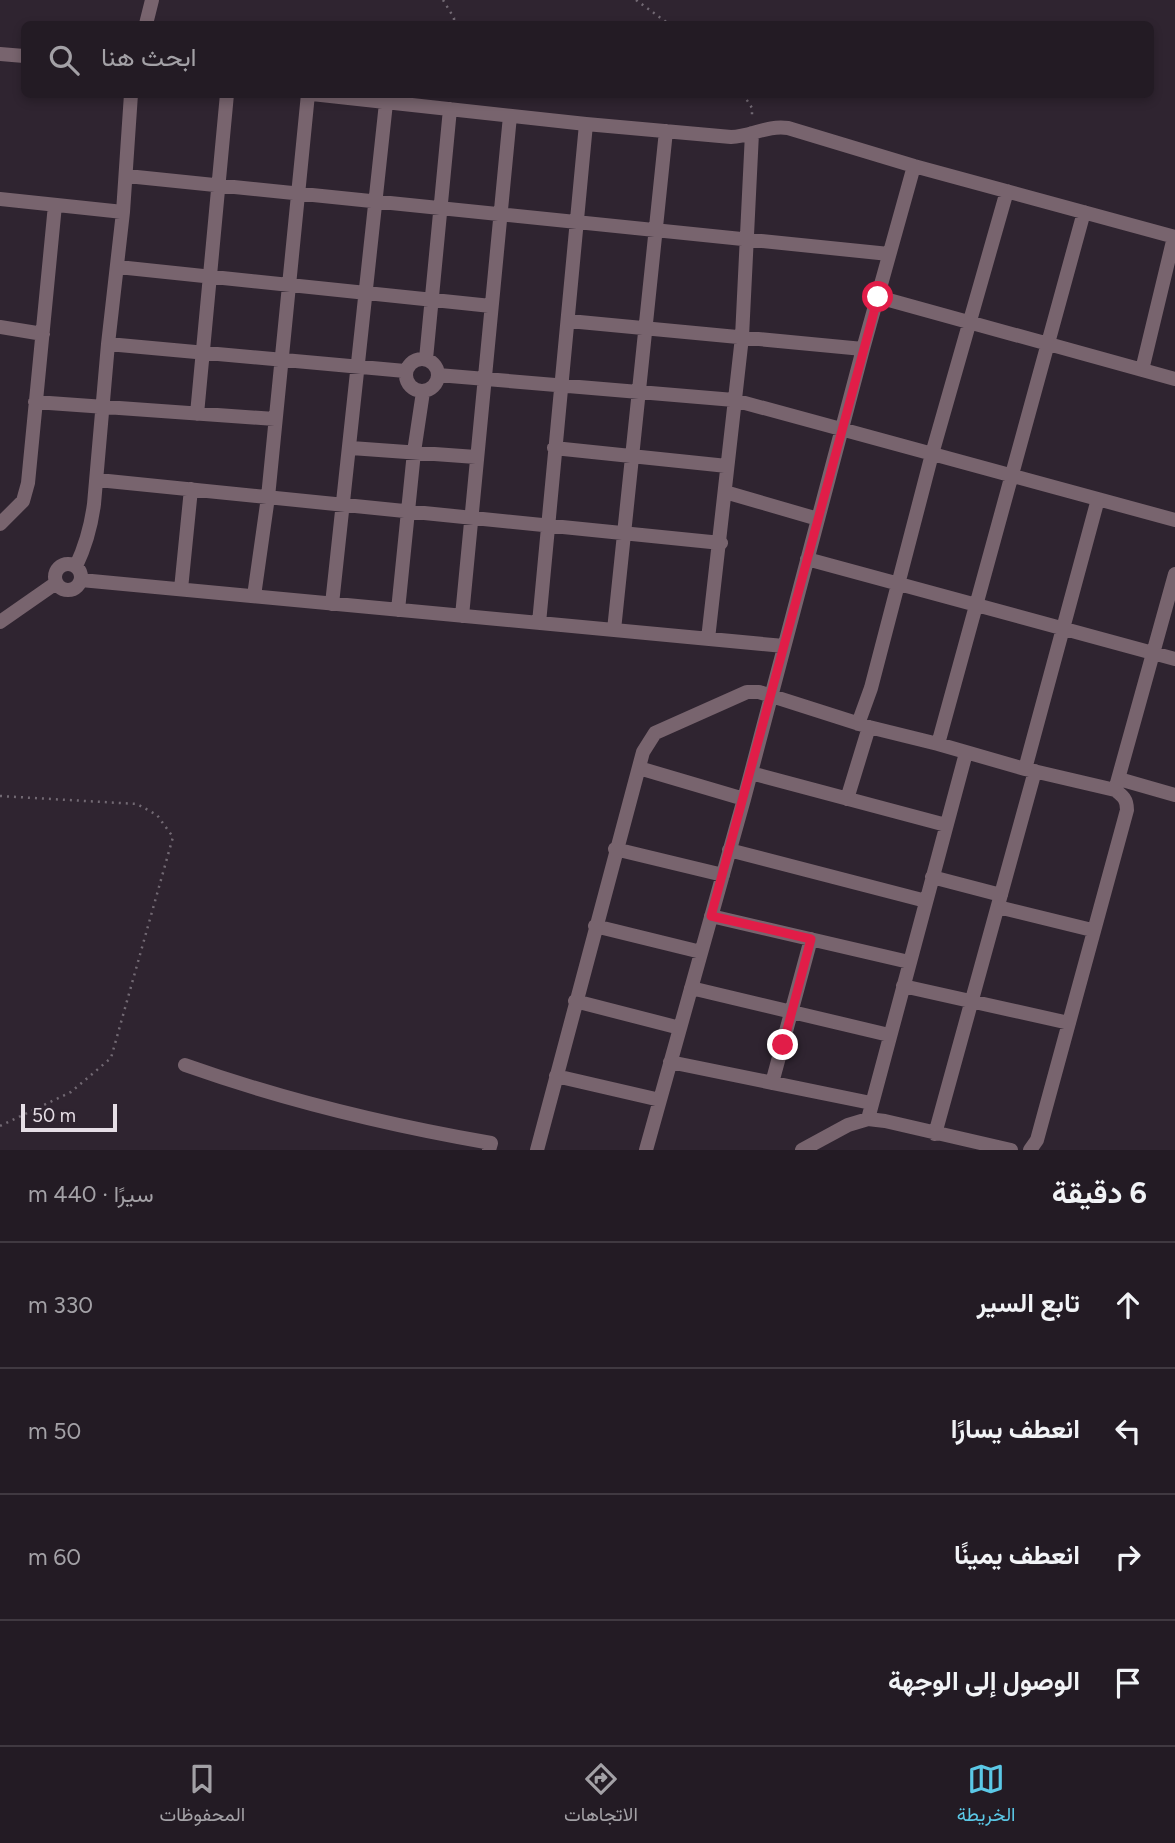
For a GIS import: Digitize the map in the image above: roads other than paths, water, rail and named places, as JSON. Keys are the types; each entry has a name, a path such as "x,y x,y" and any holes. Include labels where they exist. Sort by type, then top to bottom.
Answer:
{"street":[{"path":"147,21 152,0"},
{"path":"0,54 21,57"},
{"path":"131,98 124,212 108,344 91,529 85,548 78,573 73,590 67,590 56,583 55,576 62,565 78,573 181,589 784,646"},
{"path":"197,414 227,98"},
{"path":"254,596 268,497 310,98"},
{"path":"344,98 731,137 775,126 788,128 1174,237 1142,370"},
{"path":"332,604 351,448 386,103"},
{"path":"426,359 450,109"},
{"path":"462,616 510,116"},
{"path":"538,623 586,124"},
{"path":"614,630 666,131"},
{"path":"708,639 721,543 742,337 752,133"},
{"path":"646,1150 915,166"},
{"path":"127,176 889,254"},
{"path":"847,799 871,688 898,583 1007,191"},
{"path":"0,199 124,212"},
{"path":"0,524 23,501 28,483 55,205"},
{"path":"938,744 1084,212"},
{"path":"118,267 491,306"},
{"path":"878,297 1175,379"},
{"path":"569,321 863,349"},
{"path":"0,327 43,334"},
{"path":"108,344 405,371"},
{"path":"426,359 432,362 439,375 437,383 423,392 413,389 406,382 405,371 409,363 426,359"},
{"path":"439,375 734,400 1175,520"},
{"path":"398,610 407,511 423,392"},
{"path":"35,402 275,419"},
{"path":"351,448 476,457"},
{"path":"554,448 727,466"},
{"path":"97,480 721,543"},
{"path":"181,589 191,489"},
{"path":"725,492 818,519"},
{"path":"935,1134 1000,901 1064,629 1098,499"},
{"path":"807,559 1175,659"},
{"path":"1030,1150 1037,1140 1126,810 1127,802 1117,785 1175,574"},
{"path":"0,622 56,583"},
{"path":"537,1150 615,849 643,752 655,733 747,692 759,692 864,725 1030,770 1175,795"},
{"path":"868,1119 966,753"},
{"path":"639,768 744,799"},
{"path":"751,773 946,825"},
{"path":"615,849 723,875"},
{"path":"729,850 926,901"},
{"path":"932,877 1092,930"},
{"path":"711,916 909,962"},
{"path":"595,926 701,952"},
{"path":"772,1083 811,939"},
{"path":"903,986 1069,1023"},
{"path":"691,989 890,1035"},
{"path":"575,1001 680,1028"},
{"path":"670,1062 871,1103"},
{"path":"185,1065 225,1079 356,1115 491,1143 489,1150"},
{"path":"556,1076 660,1100"},
{"path":"802,1150 848,1125 868,1119 1011,1150"}]}
